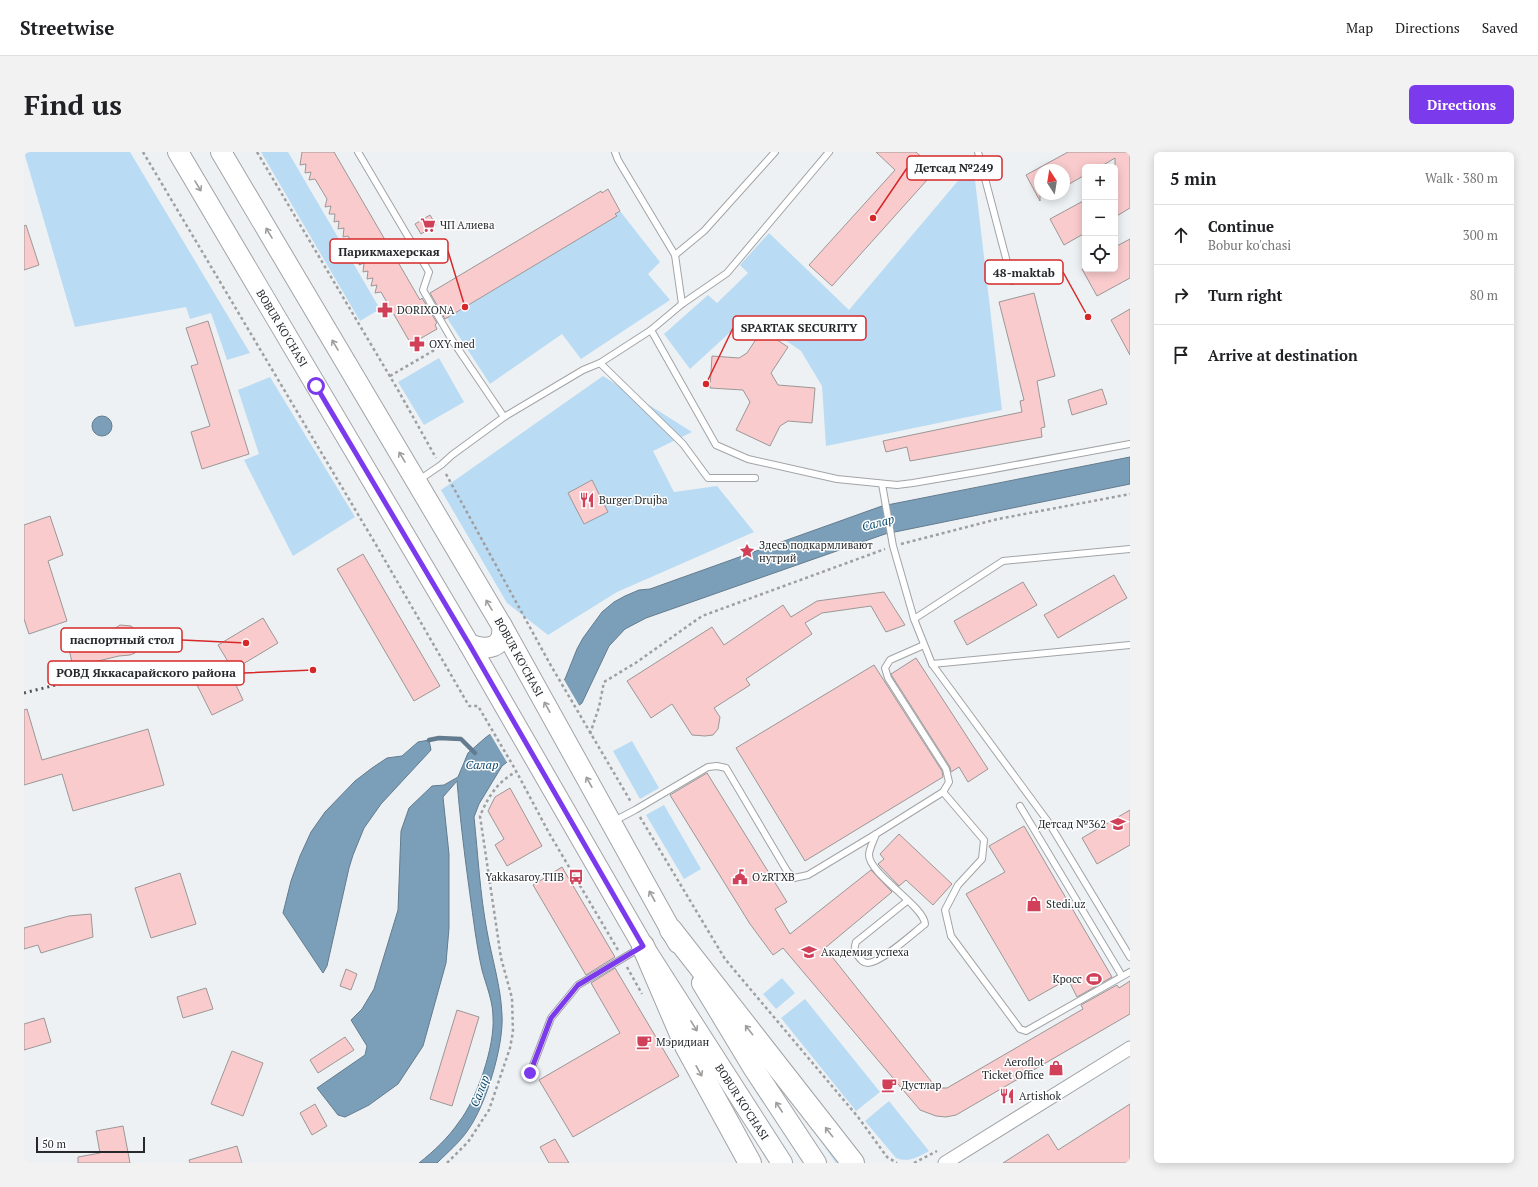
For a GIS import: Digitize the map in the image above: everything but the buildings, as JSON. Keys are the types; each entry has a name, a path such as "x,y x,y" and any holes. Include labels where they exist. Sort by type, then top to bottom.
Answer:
{"highway":[{"path":"670,930 853,1161"},
{"path":"643,946 686,1046 750,1163"}],"main road":[{"name":"BOBUR KO'CHASI","path":"178,152 469,644 643,946 782,1163"},
{"name":"BOBUR KO'CHASI","path":"221,152 502,626 670,930 754,1069 816,1163"},
{"path":"469,644 481,648 493,646 498,643 501,638 502,626"}],"street":[{"path":"945,1162 1130,1048"}],"lane":[{"path":"358,152 429,272 423,290 452,340 504,417"},
{"path":"615,152 618,160 675,256 682,304"},
{"path":"675,256 704,231 775,152"},
{"path":"416,482 504,417 583,370 600,363 651,330 682,304 727,273 829,152"},
{"path":"978,152 1012,281"},
{"path":"651,330 716,446 748,459 837,479 882,484 913,484 1130,444"},
{"path":"600,363 683,444 708,478 755,478"},
{"path":"882,484 893,546 914,620 932,664 1049,823 1130,957"},
{"path":"914,620 1003,561 1130,550"},
{"path":"611,822 635,810 708,767 717,766 726,768 787,871 794,878 808,875 943,792 949,782 946,769 888,678 885,668 890,660 924,645"},
{"path":"932,664 1130,645"},
{"path":"943,792 984,840 982,859 958,885 945,910 951,936 1020,1029 1026,1031 1130,972"},
{"path":"1020,806 1122,976"},
{"path":"876,834 869,855 871,863 907,901 924,919 924,924 878,960 867,963 862,962 854,948 856,942 907,901"},
{"path":"530,1073 551,1018 578,985 643,946"}],"path":[{"path":"143,152 372,537 469,706 478,706 623,959"},
{"path":"257,152 441,465 590,734 725,959 858,1117 887,1157 897,1163"},
{"path":"390,376 452,340"},
{"path":"590,734 599,707 604,682 637,662 702,616 893,546 998,519 1130,494"},
{"path":"447,1163 468,1142 489,1110 510,1048 513,1032 512,998 501,958 480,816 486,802 496,786 516,772"}],"shaded area":[{"path":"24,152 130,152 250,353 227,360 211,313 190,319 186,307 75,327"},
{"path":"261,152 288,152 380,309 360,321"},
{"path":"973,163 1002,410 826,446 822,386 801,351 749,315 690,369 664,334 708,295 717,303 748,273 740,265 769,233 849,310"},
{"path":"620,211 660,262 648,274 670,300 581,359 562,334 490,384 447,318 616,216 615,214"},
{"path":"439,358 464,402 424,425 398,382"},
{"path":"603,376 692,432 653,451 674,492 717,486 754,532 617,592 548,635 507,603 441,490"},
{"path":"270,377 355,517 293,556 244,460 259,454 238,390"},
{"path":"632,741 659,788 640,799 613,751"},
{"path":"664,805 701,869 684,879 646,815"},
{"path":"782,978 795,993 776,1009 763,994"},
{"path":"805,999 880,1092 856,1111 781,1018"},
{"path":"889,1101 929,1151 909,1160 896,1158 865,1121"},
{"path":"800,1111 841,1163 836,1163"}],"water":[{"path":"102,416 109,419 112,426 109,433 102,436 95,433 92,426 95,419"},
{"name":"Салар","path":"1130,457 1130,484 885,534 646,618 625,629 609,646 582,703 502,766 479,804 474,817 483,903 498,984 502,1015 502,1028 497,1058 487,1091 475,1119 461,1139 437,1163 419,1163 445,1139 466,1112 484,1072 493,1029 492,1005 482,970 475,931 457,781 443,797 449,854 449,928 446,963 423,1046 398,1084 369,1105 345,1117 338,1115 317,1088 365,1055 367,1046 351,1020 362,1009 374,989 398,910 401,831 409,808 432,786 444,785 458,777 468,753 485,738 565,679 583,638 602,612 614,602 639,590 650,589 882,506"},
{"path":"429,740 431,750 381,804 364,828 349,868 327,966 323,973 283,913 291,881 300,856 311,832 325,812 355,781 387,758 402,756 418,742"}],"pier":[{"path":"563,678 580,707 508,764 489,732"}],"waterway":[{"name":"Салар","path":"429,740 439,738 461,739 475,753"}],"railway":[{"path":"24,693 107,672"}],"place":[{"name":"Детсад №249","path":"873,218"},
{"name":"ЧП Алиева","path":"428,225"},
{"name":"Парикмахерская","path":"465,307"},
{"name":"DORIXONA","path":"385,310"},
{"name":"48-maktab","path":"1088,317"},
{"name":"OXY med","path":"417,344"},
{"name":"SPARTAK SECURITY","path":"706,384"},
{"name":"Burger Drujba","path":"587,500"},
{"name":"Здесь подкармливают нутрий","path":"747,551"},
{"name":"паспортный стол","path":"246,643"},
{"name":"РОВД Яккасарайского района","path":"313,670"},
{"name":"Детсад №362","path":"1118,824"},
{"name":"Yakkasaroy TIIB","path":"576,877"},
{"name":"O'zRTXB","path":"740,877"},
{"name":"Stedi.uz","path":"1034,904"},
{"name":"Академия успеха","path":"809,952"},
{"name":"Кросс","path":"1094,979"},
{"name":"Мэридиан","path":"644,1042"},
{"name":"Aeroflot Ticket Office","path":"1056,1068"},
{"name":"Дустлар","path":"889,1085"},
{"name":"Artishok","path":"1007,1096"}],"route":[{"path":"316,386 388,505 643,946 578,985 551,1018 530,1073"}]}
